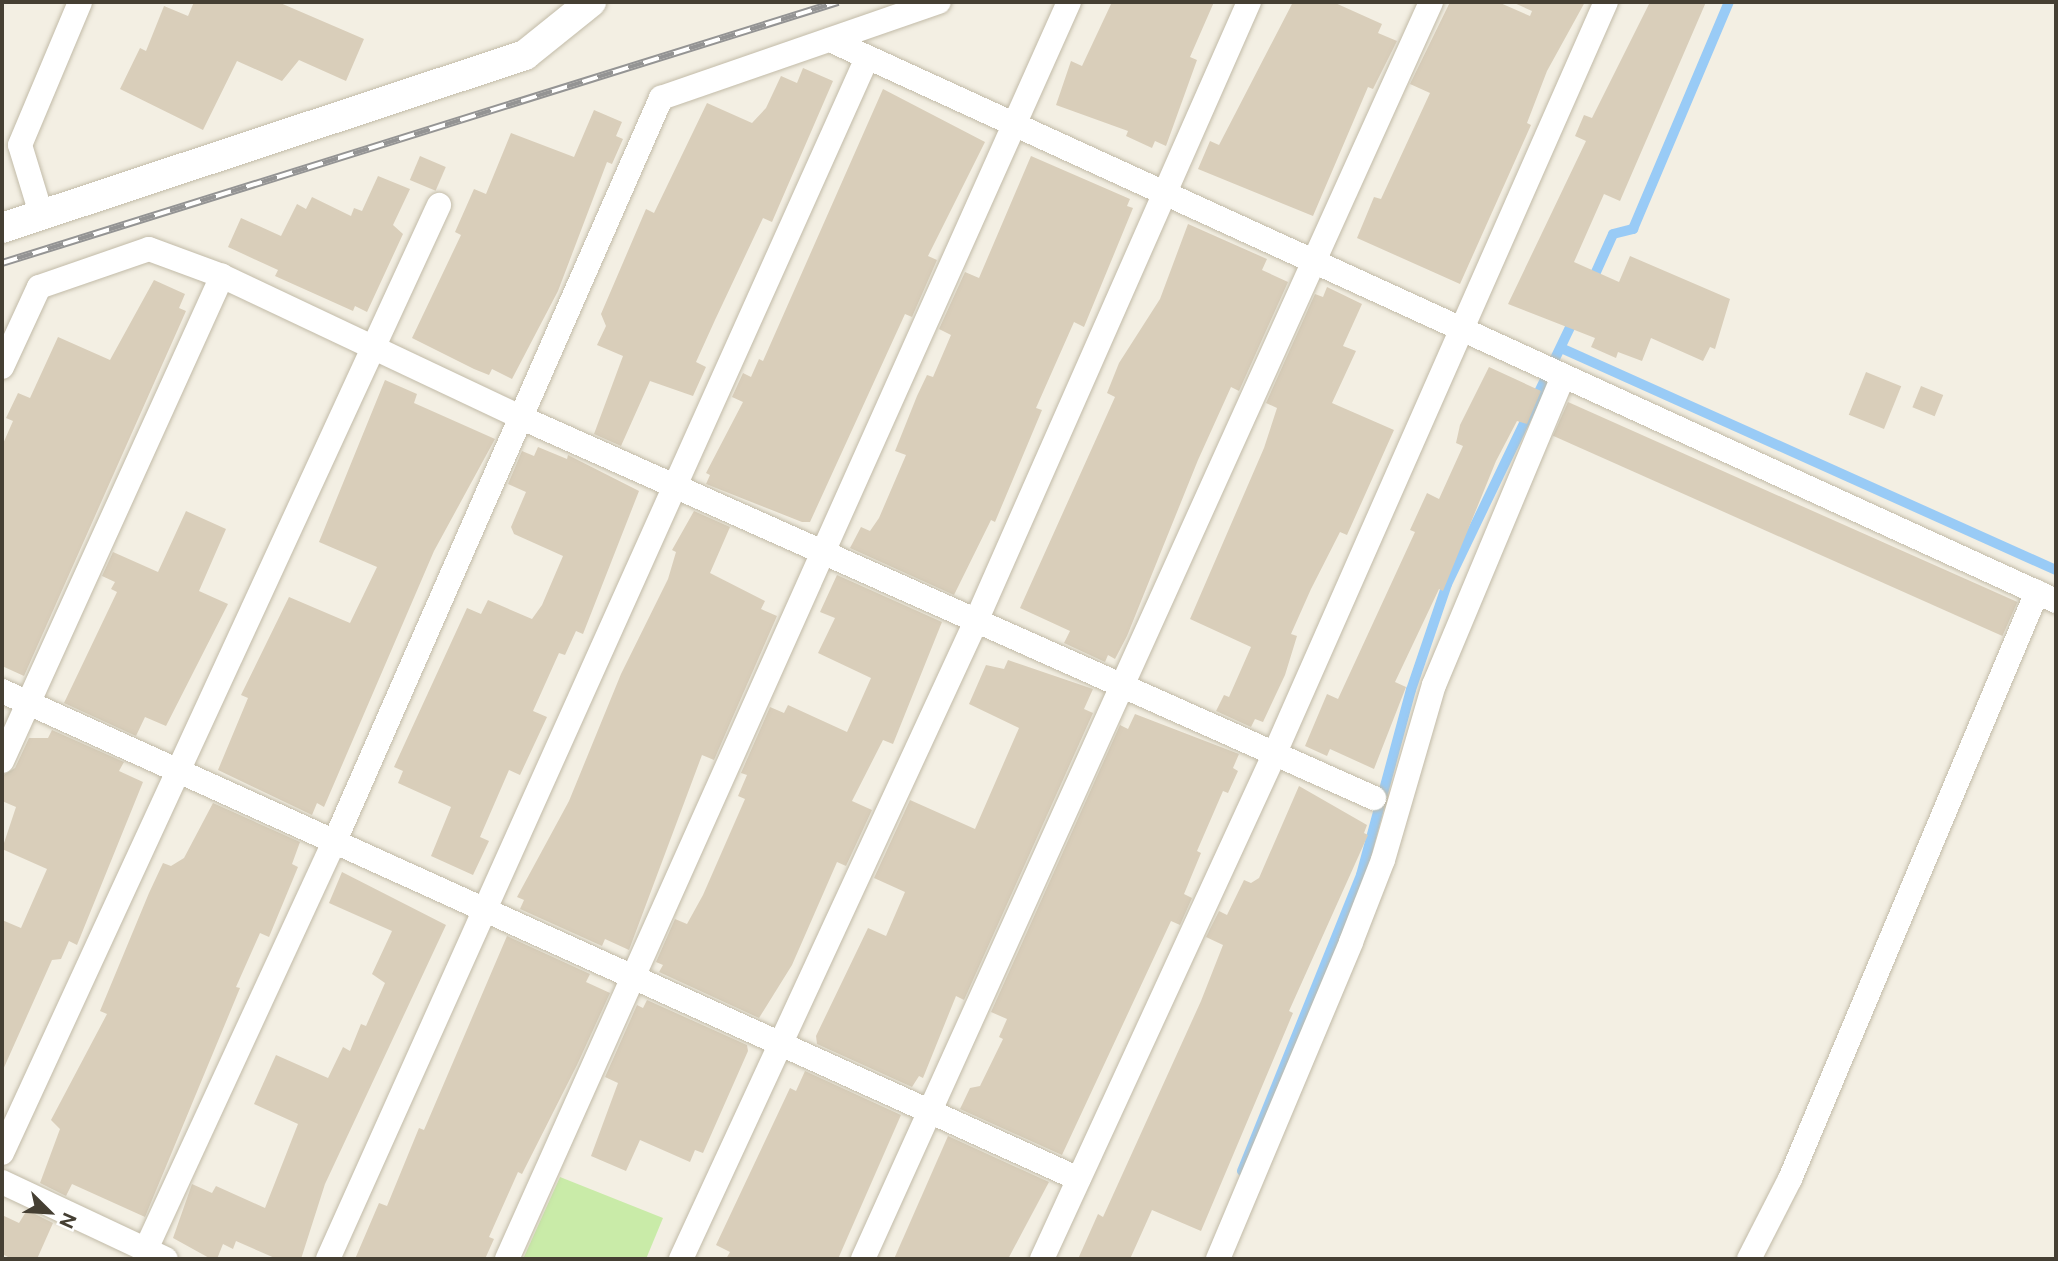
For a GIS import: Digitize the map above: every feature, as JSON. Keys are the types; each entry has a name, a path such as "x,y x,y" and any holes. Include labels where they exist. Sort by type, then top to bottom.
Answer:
{"street":[{"path":"42,217 20,145 80,2"},
{"path":"2,228 42,217 525,55 591,2"},
{"path":"2,1182 156,1254 661,98 939,2"},
{"path":"508,1259 631,977 1069,2"},
{"path":"681,1259 783,1044 977,619 1168,194 1249,2"},
{"path":"863,1259 932,1116 1431,2"},
{"path":"1042,1259 1274,755 1606,2"},
{"path":"830,40 866,60 1016,124 1316,259 1461,330 2047,596 1790,1179 1749,1259"},
{"path":"328,1259 672,485 866,60"},
{"path":"2,1153 369,348 439,205"},
{"path":"2,367 39,287 149,249 222,276 369,348 522,418 1374,798"},
{"path":"2,761 222,276"},
{"path":"1218,1259 1351,942 1383,860 1434,685 1563,376"},
{"path":"2,691 177,769 334,844 783,1044 932,1116 1079,1180"}],"green space":[{"path":"560,1177 663,1218 646,1259 523,1259"}],"building":[{"path":"194,2 278,2 364,39 346,81 299,60 282,81 237,61 203,130 120,89 140,48 146,51 164,6 188,16"},
{"path":"1112,2 1214,2 1190,57 1197,60 1166,146 1155,141 1152,148 1126,136 1128,131 1056,105 1071,61 1082,66"},
{"path":"1293,2 1333,2 1382,24 1378,33 1397,41 1373,89 1368,87 1313,216 1198,169 1210,141 1219,145"},
{"path":"1450,2 1498,2 1530,16 1532,11 1512,2 1585,2 1547,71 1527,123 1531,125 1460,284 1357,238 1374,197 1381,199 1430,93 1410,84"},
{"path":"1650,2 1706,2 1620,201 1604,194 1574,262 1619,282 1630,256 1730,299 1715,349 1710,347 1703,361 1651,338 1642,361 1618,352 1616,358 1591,347 1595,338 1508,304 1586,141 1575,136 1584,115 1592,118"},
{"path":"803,68 833,81 772,222 763,218 696,362 706,367 693,396 650,381 621,446 594,434 623,356 597,345 606,326 601,314 646,209 654,213 707,103 752,123 766,108 781,76 797,83"},
{"path":"883,89 985,142 928,256 937,260 912,317 905,314 810,522 802,522 706,484 710,475 706,473 743,402 732,397 743,373 751,377 759,359 763,361"},
{"path":"594,110 622,122 616,136 623,139 612,164 607,162 558,291 512,379 492,369 489,375 474,369 412,338 461,235 455,232 474,189 486,194 511,133 574,157"},
{"path":"420,156 446,167 436,191 410,180"},
{"path":"1031,156 1130,199 1127,206 1133,208 1084,327 1074,322 1036,408 1042,410 995,522 991,520 954,595 850,548 861,527 870,531 879,518 906,455 895,451 927,375 933,377 951,335 939,329 965,272 979,278"},
{"path":"378,176 410,189 393,225 403,234 367,312 355,306 353,311 275,276 278,270 228,247 241,218 281,236 297,204 306,209 312,197 351,216 354,208 362,211"},
{"path":"1188,224 1267,259 1262,270 1288,282 1239,391 1231,387 1198,460 1127,636 1115,659 1108,655 1105,662 1064,643 1070,631 1020,608 1115,397 1107,393 1119,363 1160,299"},
{"path":"154,280 185,294 179,308 186,311 24,676 2,666 2,446 13,421 6,418 18,393 30,398 58,337 110,360"},
{"path":"1327,287 1362,304 1343,346 1356,351 1332,403 1394,430 1347,535 1340,532 1311,589 1291,634 1297,636 1285,675 1263,722 1255,719 1251,727 1216,711 1224,695 1229,697 1251,647 1190,619 1264,448 1277,408 1266,403 1315,294 1323,297"},
{"path":"1489,367 1541,391 1527,424 1517,421 1496,461 1443,591 1439,589 1395,682 1406,687 1374,769 1330,749 1327,756 1305,746 1327,694 1338,699 1415,532 1410,530 1427,493 1439,499 1463,446 1456,443 1460,425"},
{"path":"1866,372 1901,386 1884,429 1849,415"},
{"path":"385,380 417,394 414,403 495,439 434,551 324,807 317,803 312,815 218,770 248,698 241,695 289,597 350,623 377,567 319,542"},
{"path":"1921,386 1943,395 1935,416 1912,407"},
{"path":"1568,402 2017,602 2002,636 1553,436"},
{"path":"538,447 567,459 568,455 639,491 583,634 576,631 565,655 559,653 533,711 547,717 520,775 509,770 480,837 489,841 473,875 431,856 451,807 398,783 403,771 394,767 467,608 481,614 488,600 532,619 542,605 563,556 514,534 511,527 526,492 508,484 522,451 534,456"},
{"path":"186,511 226,529 199,591 228,604 166,726 145,717 136,736 64,703 117,592 111,589 115,582 102,576 113,552 158,572"},
{"path":"694,511 730,527 710,573 765,601 761,609 777,616 714,760 702,755 629,950 605,939 602,946 520,909 524,900 517,897 569,801 621,674 668,579 676,552 672,550"},
{"path":"837,575 942,622 893,744 883,740 852,801 872,810 846,866 837,862 792,965 759,1018 659,972 663,965 656,962 675,919 687,924 703,895 745,799 738,796 747,775 741,773 770,707 784,713 788,705 847,732 871,678 818,653 835,618 820,612"},
{"path":"1008,660 1093,689 1084,709 1093,713 964,1000 956,996 923,1078 919,1076 912,1087 817,1044 816,1036 868,928 886,936 905,892 874,878 910,800 975,829 1019,728 969,704 986,665 1004,669"},
{"path":"1135,714 1239,754 1233,768 1238,771 1228,793 1223,791 1197,851 1201,853 1184,894 1192,898 1180,925 1171,921 1062,1155 960,1109 970,1088 980,1086 1003,1039 999,1037 1007,1019 991,1012 1120,725 1128,729"},
{"path":"52,730 124,762 119,771 143,782 77,945 69,941 61,959 52,960 2,1072 2,920 21,928 47,869 2,849 16,807 2,801 2,776 15,768 29,738 48,738"},
{"path":"1299,786 1367,825 1364,833 1368,835 1289,1011 1293,1013 1201,1231 1152,1210 1130,1259 1078,1259 1098,1214 1103,1217 1201,1001 1223,945 1206,937 1219,911 1227,915 1244,880 1251,883 1259,878"},
{"path":"213,803 300,842 292,864 298,867 269,937 260,933 236,987 240,988 145,1217 72,1184 66,1196 40,1183 60,1129 51,1120 107,1014 100,1011 163,863 171,866 184,858"},
{"path":"342,872 446,925 325,1184 301,1259 277,1259 236,1241 233,1249 223,1244 217,1259 211,1259 173,1238 192,1184 212,1193 216,1186 265,1208 298,1124 254,1104 276,1055 328,1078 343,1047 350,1051 361,1024 366,1026 385,983 372,974 392,931 329,903"},
{"path":"507,936 590,974 586,982 610,993 577,1065 522,1174 518,1172 489,1237 494,1239 485,1259 355,1259 379,1203 387,1206 419,1128 424,1130"},
{"path":"647,1000 747,1045 748,1051 703,1153 695,1150 690,1162 640,1140 626,1171 591,1156 618,1083 605,1077 637,1005 643,1008"},
{"path":"805,1071 901,1115 838,1259 726,1259 730,1252 716,1245 790,1088 796,1091"},
{"path":"948,1136 1049,1182 1008,1259 894,1259"},
{"path":"27,1210 53,1223 37,1259 12,1259 2,1254 2,1215 19,1223"}],"waterway":[{"path":"1592,281 1613,234 1633,229 1729,2"},
{"path":"1242,1171 1361,875 1411,690 1447,584 1575,317"},
{"path":"1561,348 2056,570"}],"railway":[{"path":"2,263 838,2"}]}
